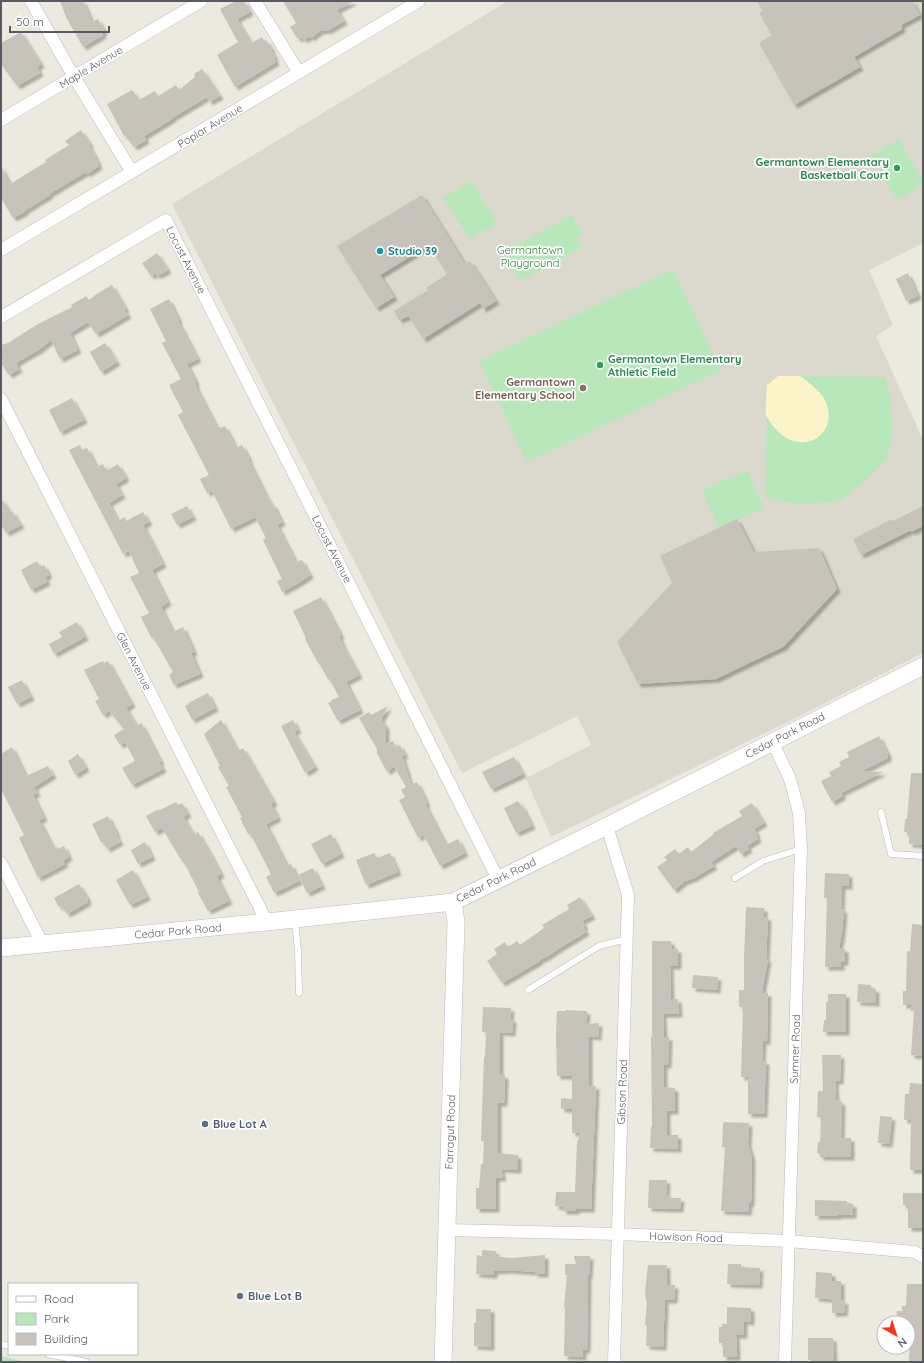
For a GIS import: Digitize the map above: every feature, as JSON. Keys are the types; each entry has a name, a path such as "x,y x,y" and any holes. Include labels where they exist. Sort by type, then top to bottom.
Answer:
{"street":[{"path":"32,1 74,77 132,172"},
{"name":"Maple Avenue","path":"1,120 202,1"},
{"path":"255,1 299,73"},
{"name":"Poplar Avenue","path":"1,250 419,1"},
{"name":"Locust Avenue","path":"1,317 166,220 498,879"},
{"name":"Glen Avenue","path":"1,399 267,922"},
{"name":"Cedar Park Road","path":"1,948 453,902 923,666"},
{"name":"Sumner Road","path":"772,741 790,779 799,813 801,849 785,1362"},
{"name":"Gibson Road","path":"607,826 628,896 614,1362"},
{"path":"1,863 42,944"},
{"name":"Farragut Road","path":"443,1362 456,922 453,902"},
{"name":"Howison Road","path":"447,1230 617,1234 789,1241 915,1252 923,1257"}],"lane":[{"path":"881,812 890,854 923,856"},
{"path":"735,878 763,861 801,849"},
{"path":"295,919 298,951 299,993"},
{"path":"528,990 599,946 627,939"},
{"path":"53,1355 86,1362"}],"shaded area":[{"name":"Germantown Elementary School","path":"508,1 923,1 923,243 869,270 893,325 876,336 923,440 923,653 794,719 551,837 526,778 591,745 577,716 462,773 172,204"}],"green space":[{"name":"Germantown Elementary Basketball Court","path":"899,139 923,182 923,185 897,200 871,155"},
{"path":"471,181 497,223 470,239 443,198"},
{"name":"Germantown Playground","path":"572,215 583,235 576,239 581,248 520,281 504,252"},
{"name":"Germantown Elementary Athletic Field","path":"673,269 721,370 527,462 479,361"},
{"path":"778,376 886,377 893,427 887,460 861,485 839,501 801,504 779,501 766,497 767,385"},
{"path":"747,470 764,508 719,528 702,490"},
{"path":"1,1356 26,1362 1,1362"}],"sand":[{"path":"778,376 800,376 821,394 828,407 829,419 825,429 818,437 809,441 798,442 786,438 769,420 766,415 767,385"}],"building":[{"path":"60,1 83,1 92,22 98,19 104,30 102,33 103,35 83,47 66,17"},
{"path":"236,1 244,1 250,12 237,19 251,43 262,37 264,41 266,40 272,49 271,50 276,62 235,87 217,55 238,42 220,9"},
{"path":"283,1 354,1 337,10 344,21 329,30 320,31 311,38 310,36 304,40 302,37 298,39 290,27 296,23"},
{"path":"757,1 912,1 920,15 901,25 902,29 854,57 860,67 794,105 759,43 772,35 759,13 763,11"},
{"path":"21,32 41,64 37,67 40,73 17,86 1,64 1,43"},
{"path":"202,69 220,96 209,102 207,97 144,136 146,140 134,147 125,135 124,136 107,104 132,90 139,100 155,91 158,96 176,85 179,90 195,77 194,74"},
{"path":"81,130 90,144 89,145 99,166 49,194 50,195 24,211 25,212 13,218 1,198 1,166 10,184 46,162 45,160 69,145 65,141"},
{"name":"Studio 39","path":"422,195 465,264 470,261 496,301 483,309 480,303 423,339 409,316 399,320 394,311 428,290 426,288 447,274 429,245 380,275 394,297 376,308 337,246"},
{"path":"157,253 168,270 157,276 156,273 151,276 142,263"},
{"path":"908,273 918,296 906,301 896,279"},
{"path":"112,285 128,315 96,334 88,322 70,333 78,350 60,359 51,340 40,349 16,363 19,369 9,375 1,363 1,345 8,343 38,324 72,307 71,305 86,296 89,300"},
{"path":"169,299 179,320 178,321 198,359 187,364 196,382 198,391 217,427 219,426 220,428 225,426 236,448 242,445 266,495 272,505 273,504 282,522 277,525 296,562 302,560 310,575 282,592 277,581 282,579 263,540 266,538 255,517 231,529 212,491 207,493 200,479 209,475 178,415 183,412 169,385 181,379 162,343 166,341 150,309"},
{"path":"105,343 117,362 101,372 90,352"},
{"path":"72,398 84,420 60,432 49,410"},
{"path":"80,445 82,450 87,448 97,467 103,464 106,471 118,464 126,478 116,484 122,495 109,503 118,521 125,517 126,521 143,512 149,522 143,525 163,564 152,570 168,602 161,607 173,632 183,627 194,652 191,653 200,674 174,685 169,675 173,672 153,637 152,638 150,635 141,617 149,613 130,577 139,573 129,551 123,554 69,450"},
{"path":"1,498 21,525 6,533 1,525"},
{"path":"187,506 193,517 177,525 171,514"},
{"path":"923,506 923,526 911,532 911,530 861,555 853,539 892,519 893,521"},
{"path":"737,519 754,552 819,548 837,589 783,647 716,679 638,684 617,642 672,583 660,556"},
{"path":"37,561 40,567 44,565 49,575 45,577 47,582 31,590 21,570"},
{"path":"321,597 341,635 339,636 342,644 359,675 346,682 360,710 338,721 328,703 339,697 305,639 306,638 293,611"},
{"path":"77,622 85,637 54,654 49,644 62,637 59,632"},
{"path":"103,661 104,663 108,661 132,704 126,708 137,726 141,723 161,762 159,762 163,769 132,785 122,768 135,761 125,742 120,745 114,735 124,729 109,711 103,715 95,701 99,699 84,670"},
{"path":"22,680 31,697 17,704 8,687"},
{"path":"208,693 215,708 192,720 185,706"},
{"path":"388,706 381,719 386,727 386,744 393,741 396,747 400,745 405,755 402,756 411,785 417,782 427,803 425,804 446,845 458,839 465,853 440,866 423,835 418,838 399,800 405,797 401,790 406,787 394,766 387,772 377,753 377,749 359,718 369,712 371,715"},
{"path":"221,720 238,751 243,748 274,802 271,804 278,818 266,824 287,866 291,864 299,881 274,893 266,877 271,874 250,833 248,834 240,818 242,817 226,787 229,786 218,767 220,766 204,734"},
{"path":"293,720 298,730 294,732 315,767 305,773 281,726"},
{"path":"879,736 888,754 888,758 862,771 883,772 841,793 843,796 832,802 821,781 831,776 829,772 841,766 839,762 849,757 847,752"},
{"path":"12,747 26,776 48,766 53,775 34,787 37,793 33,795 44,818 39,820 54,849 64,846 69,857 63,861 65,864 38,878 19,838 24,835 1,789 1,754"},
{"path":"78,754 86,768 75,775 68,761"},
{"path":"514,757 523,774 491,789 482,772"},
{"path":"911,773 923,773 923,845 909,844 909,832 904,832 905,819 907,819"},
{"path":"518,801 521,806 522,805 532,826 516,833 504,808"},
{"path":"176,802 178,805 182,803 188,814 183,817 194,835 198,832 211,855 221,874 217,877 229,901 208,911 184,862 183,863 162,828 155,832 146,816"},
{"path":"752,803 764,823 754,829 758,839 747,846 749,849 741,854 736,846 711,862 714,866 694,878 685,881 674,890 657,867 667,860 664,857 675,849 679,854 688,847 691,852 714,834 713,833 742,816 739,811"},
{"path":"108,816 120,842 107,849 103,842 101,842 92,824"},
{"path":"331,834 341,854 322,864 311,844"},
{"path":"145,842 152,857 138,864 131,850"},
{"path":"374,853 377,858 390,853 398,872 366,885 356,860"},
{"path":"313,868 322,886 307,893 298,875"},
{"path":"133,870 147,897 130,905 116,880"},
{"path":"825,873 849,874 849,886 842,886 841,909 844,910 839,948 845,949 845,962 841,962 841,967 825,967 827,898 824,898"},
{"path":"79,884 88,899 88,902 67,914 62,906 59,907 54,898"},
{"path":"580,897 592,916 582,921 586,932 502,983 487,961 497,954 494,949 505,942 508,947 517,941 520,945 544,928 542,925 569,909 567,905"},
{"path":"746,907 764,908 764,917 768,917 766,959 768,959 762,991 763,993 768,993 767,1041 763,1041 762,1061 766,1061 764,1114 748,1114 748,1077 741,1077 743,1007 739,1007 739,990 744,990"},
{"path":"912,924 923,925 923,1056 911,1055 914,1011 911,1011 911,1005 903,1005 903,991 906,991 907,951 910,951"},
{"path":"652,941 671,941 672,949 678,949 678,966 670,966 671,999 678,999 679,1014 663,1014 664,1037 669,1037 668,1065 664,1065 664,1087 675,1088 675,1111 667,1111 667,1135 678,1135 678,1149 650,1148 652,1127"},
{"path":"693,975 718,977 717,990 692,988"},
{"path":"858,984 871,985 871,989 876,989 876,1003 857,1002"},
{"path":"828,994 846,994 846,1032 823,1032 824,1020 826,1020 826,1002 828,1002"},
{"path":"483,1007 511,1008 510,1019 513,1019 512,1033 500,1032 500,1075 505,1075 504,1103 498,1103 498,1153 518,1155 518,1170 501,1169 503,1178 496,1178 496,1209 476,1209 476,1188 479,1188 481,1164 483,1164 484,1141 481,1141 486,1032 482,1032"},
{"path":"557,1011 587,1011 586,1024 599,1023 598,1037 589,1036 589,1086 596,1086 591,1209 576,1209 576,1211 563,1211 563,1207 555,1206 556,1192 575,1192 577,1143 580,1133 572,1133 572,1109 561,1109 561,1098 572,1099 572,1076 557,1076"},
{"path":"822,1055 841,1055 840,1081 835,1081 836,1100 842,1102 841,1138 851,1138 851,1157 820,1157 820,1154 817,1153 818,1142 820,1142 821,1117 817,1117 818,1091 823,1091"},
{"path":"910,1083 923,1084 923,1170 910,1170 911,1120 904,1120 905,1094 909,1094"},
{"path":"880,1116 892,1117 889,1144 878,1143"},
{"path":"724,1122 749,1123 748,1144 752,1158 751,1203 749,1203 748,1212 721,1211 725,1147 722,1147"},
{"path":"649,1180 667,1180 666,1195 669,1195 669,1198 681,1198 680,1209 648,1208"},
{"path":"903,1193 923,1193 923,1228 908,1228 908,1205 903,1205"},
{"path":"815,1200 847,1201 847,1203 853,1204 853,1215 815,1216"},
{"path":"482,1250 496,1251 496,1256 510,1258 545,1255 545,1274 508,1270 494,1271 494,1275 476,1274 477,1255 482,1256"},
{"path":"574,1256 590,1256 588,1275 587,1350 583,1350 583,1357 564,1356 564,1307 567,1275 565,1275 565,1264 576,1264"},
{"path":"728,1264 741,1264 741,1267 760,1268 759,1285 727,1284"},
{"path":"648,1265 667,1265 667,1285 675,1285 674,1300 665,1300 663,1347 646,1346 647,1326 645,1325 647,1301 645,1291"},
{"path":"816,1272 832,1273 832,1281 841,1281 841,1300 815,1298"},
{"path":"907,1284 923,1284 923,1362 909,1362 909,1355 916,1355 916,1315 897,1315 897,1311 902,1311 902,1306 906,1306"},
{"path":"832,1300 845,1301 844,1313 832,1313"},
{"path":"727,1307 751,1308 751,1322 744,1321 744,1335 736,1335 737,1357 723,1357 723,1343 719,1343 719,1327 722,1327 722,1324 727,1324"},
{"path":"476,1309 491,1309 491,1347 474,1346 474,1323 476,1323"},
{"path":"808,1338 833,1338 834,1362 812,1362 812,1360 808,1360"}],"place":[{"name":"Germantown Elementary Basketball Court","path":"897,168"},
{"name":"Studio 39","path":"380,251"},
{"name":"Germantown Elementary Athletic Field","path":"600,365"},
{"name":"Germantown Elementary School","path":"583,388"},
{"name":"Blue Lot A","path":"205,1124"},
{"name":"Blue Lot B","path":"240,1296"}]}
